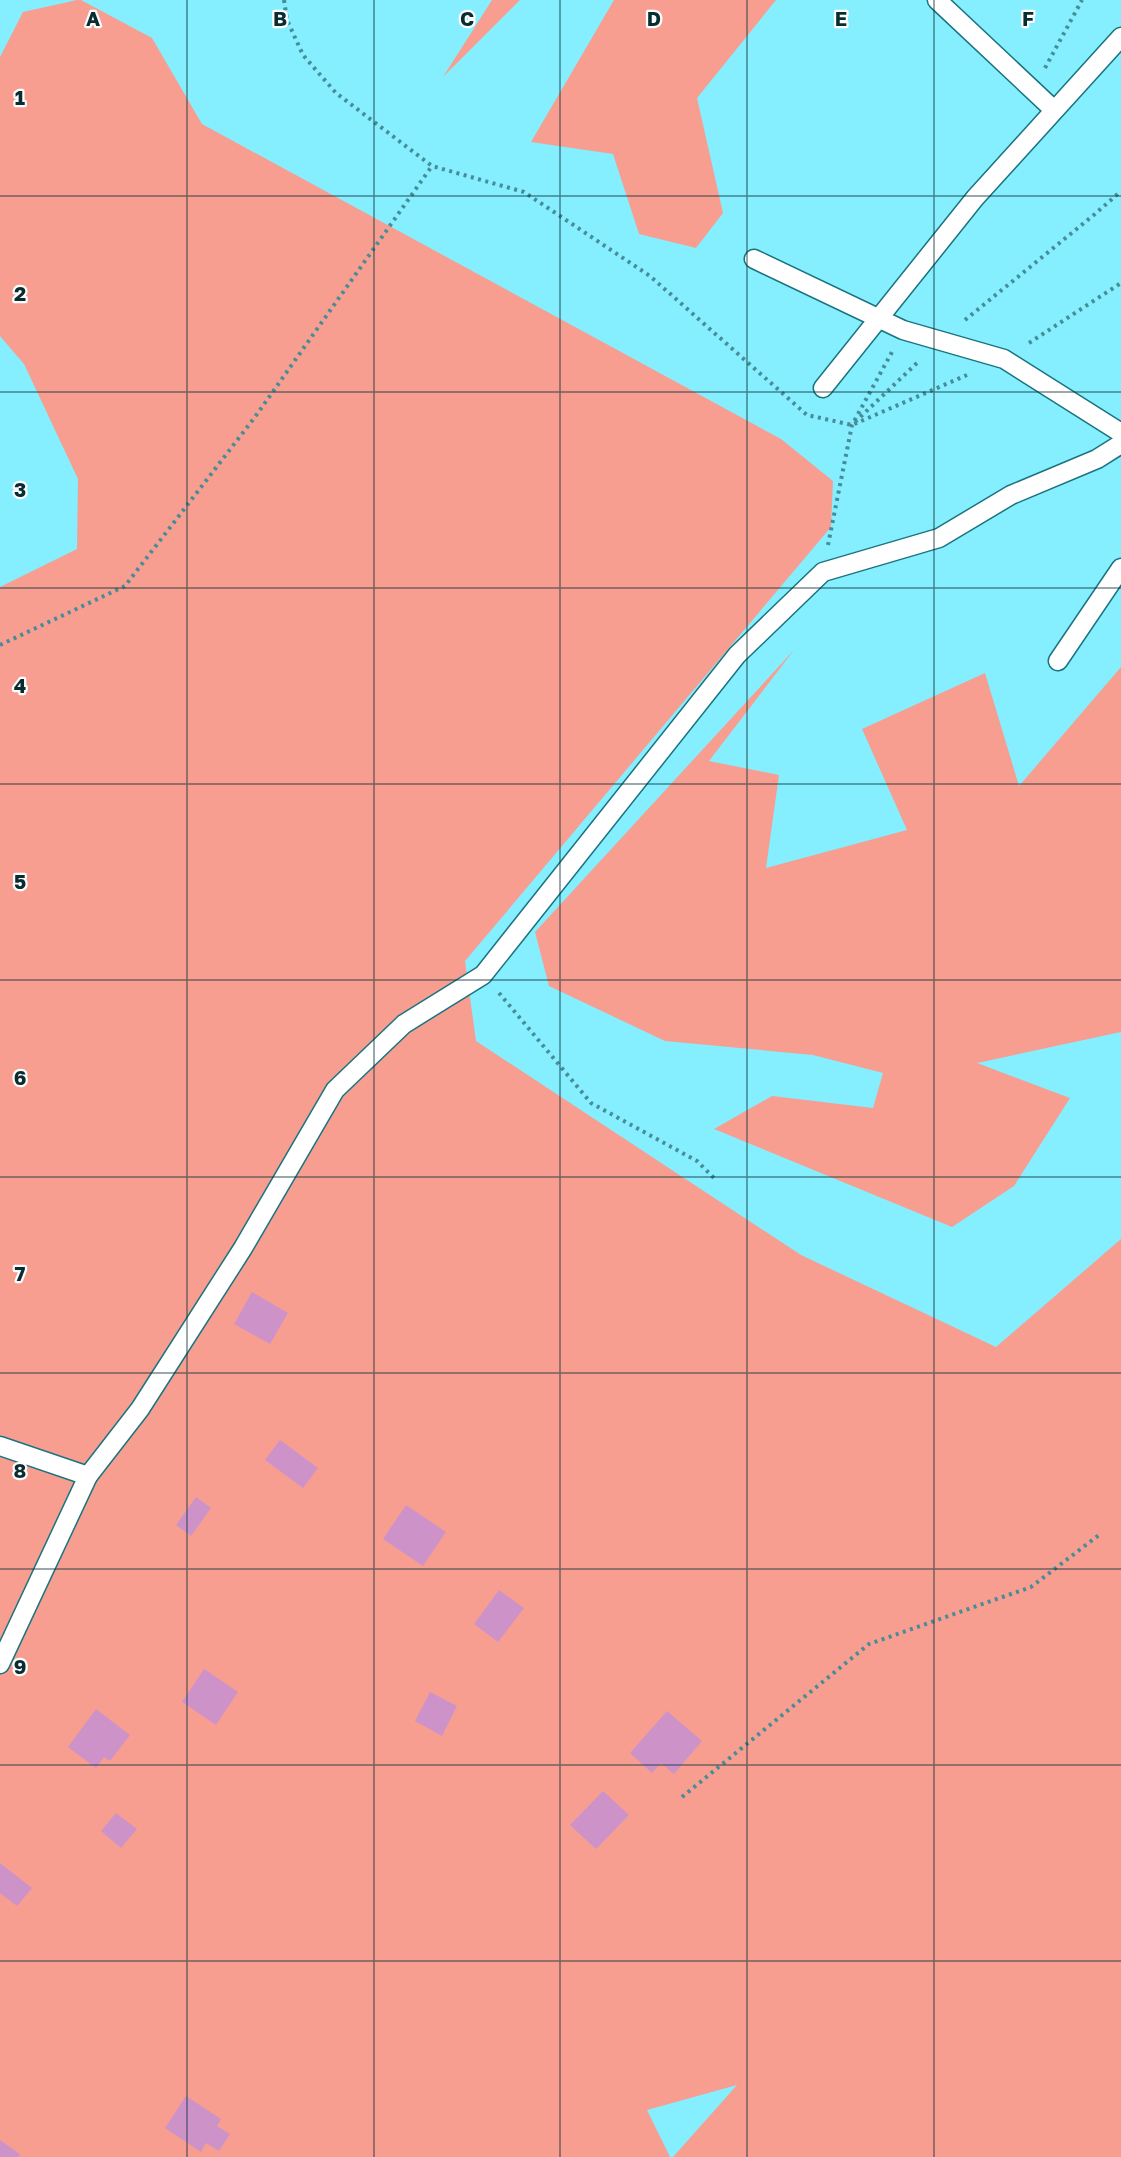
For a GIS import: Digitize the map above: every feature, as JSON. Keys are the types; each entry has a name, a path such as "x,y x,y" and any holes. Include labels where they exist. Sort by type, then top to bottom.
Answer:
{"lane":[{"path":"937,0 1054,110"},
{"path":"823,388 975,198 1121,37"},
{"path":"754,259 903,330 1004,359 1121,434"},
{"path":"0,1664 88,1476 140,1409 243,1248 335,1090 404,1024 483,975 737,655 823,572 939,538 1011,495 1098,459 1121,444"},
{"path":"1058,661 1121,568"},
{"path":"0,1446 88,1476"}],"path":[{"path":"284,0 287,20 303,54 336,93 432,166 524,192 650,276 807,415 852,425 940,340 1121,191"},
{"path":"0,645 125,586 255,417 432,166"},
{"path":"483,975 591,1103 697,1161 714,1178"},
{"path":"682,1797 869,1644 1031,1587 1099,1535"}],"shaded area":[{"path":"81,0 152,38 202,124 781,439 833,481 831,527 465,961 476,1041 801,1255 996,1347 1121,1239 1121,2157 673,2157 737,2085 647,2110 670,2157 0,2157 0,587 77,549 78,479 24,364 0,336 0,57 23,12"},
{"path":"492,0 520,0 443,77"},
{"path":"614,0 776,0 697,98 723,213 696,248 639,234 613,154 531,142"},
{"path":"794,650 709,761 779,775 766,868 907,830 862,729 985,673 1019,786 1121,667 1121,1032 977,1063 1070,1098 1014,1186 952,1227 714,1129 772,1096 873,1108 883,1073 813,1055 665,1041 549,986 535,932"}],"building":[{"path":"252,1292 288,1313 270,1344 234,1324"},
{"path":"280,1440 318,1468 303,1488 265,1460"},
{"path":"196,1497 211,1508 191,1536 176,1525"},
{"path":"406,1505 446,1532 423,1566 383,1539"},
{"path":"499,1590 524,1608 498,1642 474,1624"},
{"path":"204,1669 238,1692 216,1725 182,1702"},
{"path":"430,1692 457,1706 442,1736 415,1721"},
{"path":"96,1709 130,1735 110,1761 104,1757 96,1768 68,1747"},
{"path":"667,1711 702,1741 674,1774 661,1763 652,1773 630,1753"},
{"path":"603,1791 629,1815 596,1849 570,1825"},
{"path":"116,1813 137,1829 121,1848 101,1831"},
{"path":"0,1863 32,1888 17,1906 0,1893"},
{"path":"186,2096 221,2119 217,2126 230,2134 219,2151 206,2143 201,2152 165,2128"},
{"path":"0,2140 20,2154 18,2157 0,2157"}]}
